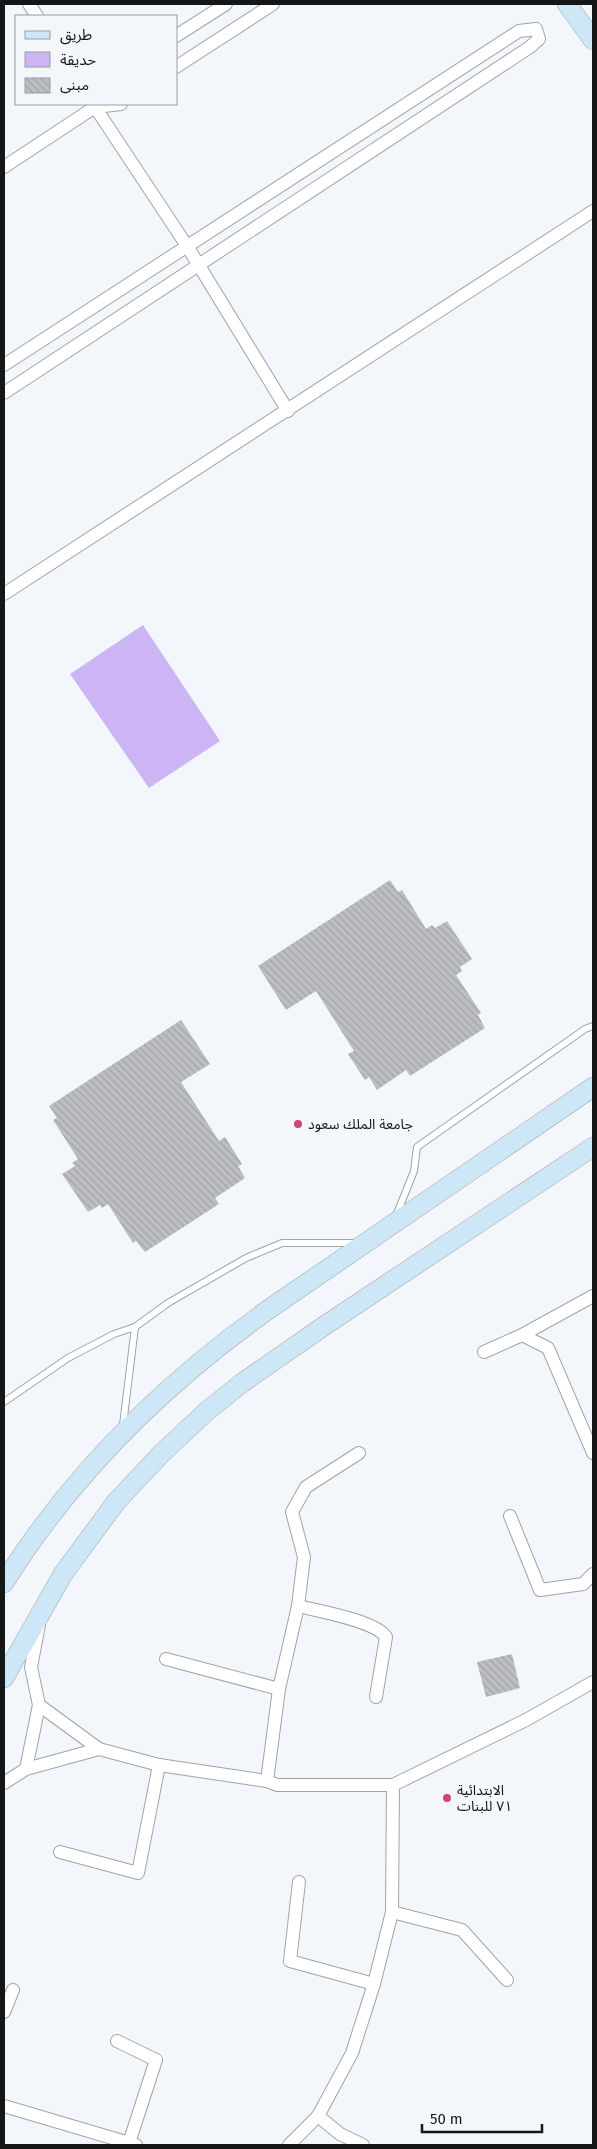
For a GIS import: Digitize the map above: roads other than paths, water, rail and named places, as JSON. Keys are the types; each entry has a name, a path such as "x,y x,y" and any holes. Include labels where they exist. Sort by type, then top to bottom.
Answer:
{"street":[{"path":"29,4 36,15"},
{"path":"178,35 226,4"},
{"path":"178,67 273,4"},
{"path":"567,4 593,40"},
{"path":"4,365 519,31 536,29 539,39 530,47 4,393"},
{"path":"4,167 95,105 187,246 288,411"},
{"path":"4,594 288,411 593,210"},
{"path":"4,1583 52,1513 93,1463 173,1383 215,1348 364,1243 593,1087"},
{"path":"4,1678 63,1574 116,1502 161,1454 207,1410 242,1383 324,1326 593,1147"},
{"path":"484,1352 522,1335 593,1296"},
{"path":"522,1335 548,1348 593,1453"},
{"path":"267,1781 279,1689 298,1606 304,1557 292,1512 306,1487 359,1453"},
{"path":"510,1516 540,1590 583,1584 593,1574"},
{"path":"298,1606 368,1624 383,1633 386,1637 376,1697"},
{"path":"26,1769 39,1705 31,1667 42,1611"},
{"path":"166,1659 279,1689"},
{"path":"39,1705 99,1749 159,1765 267,1781 277,1785 393,1786 526,1720 593,1682"},
{"path":"4,1783 26,1769 99,1749"},
{"path":"60,1852 138,1873 159,1765"},
{"path":"288,2145 318,2116 352,2053 374,1984 392,1912 393,1786"},
{"path":"300,1882 290,1961 374,1984"},
{"path":"392,1912 462,1930 507,1980"},
{"path":"4,2012 13,1990"},
{"path":"4,2106 132,2144 156,2060 117,2041"},
{"path":"318,2116 340,2134 362,2145"}],"lane":[{"path":"393,1223 414,1171 417,1147 585,1029 593,1026"},
{"path":"4,1402 68,1358 114,1334 135,1328 168,1303 246,1258 282,1242 364,1243"},
{"path":"122,1433 135,1328"}],"place":[{"name":"جامعة الملك سعود","path":"298,1124"},
{"name":"الابتدائية ٧١ للبنات","path":"447,1798"}]}
